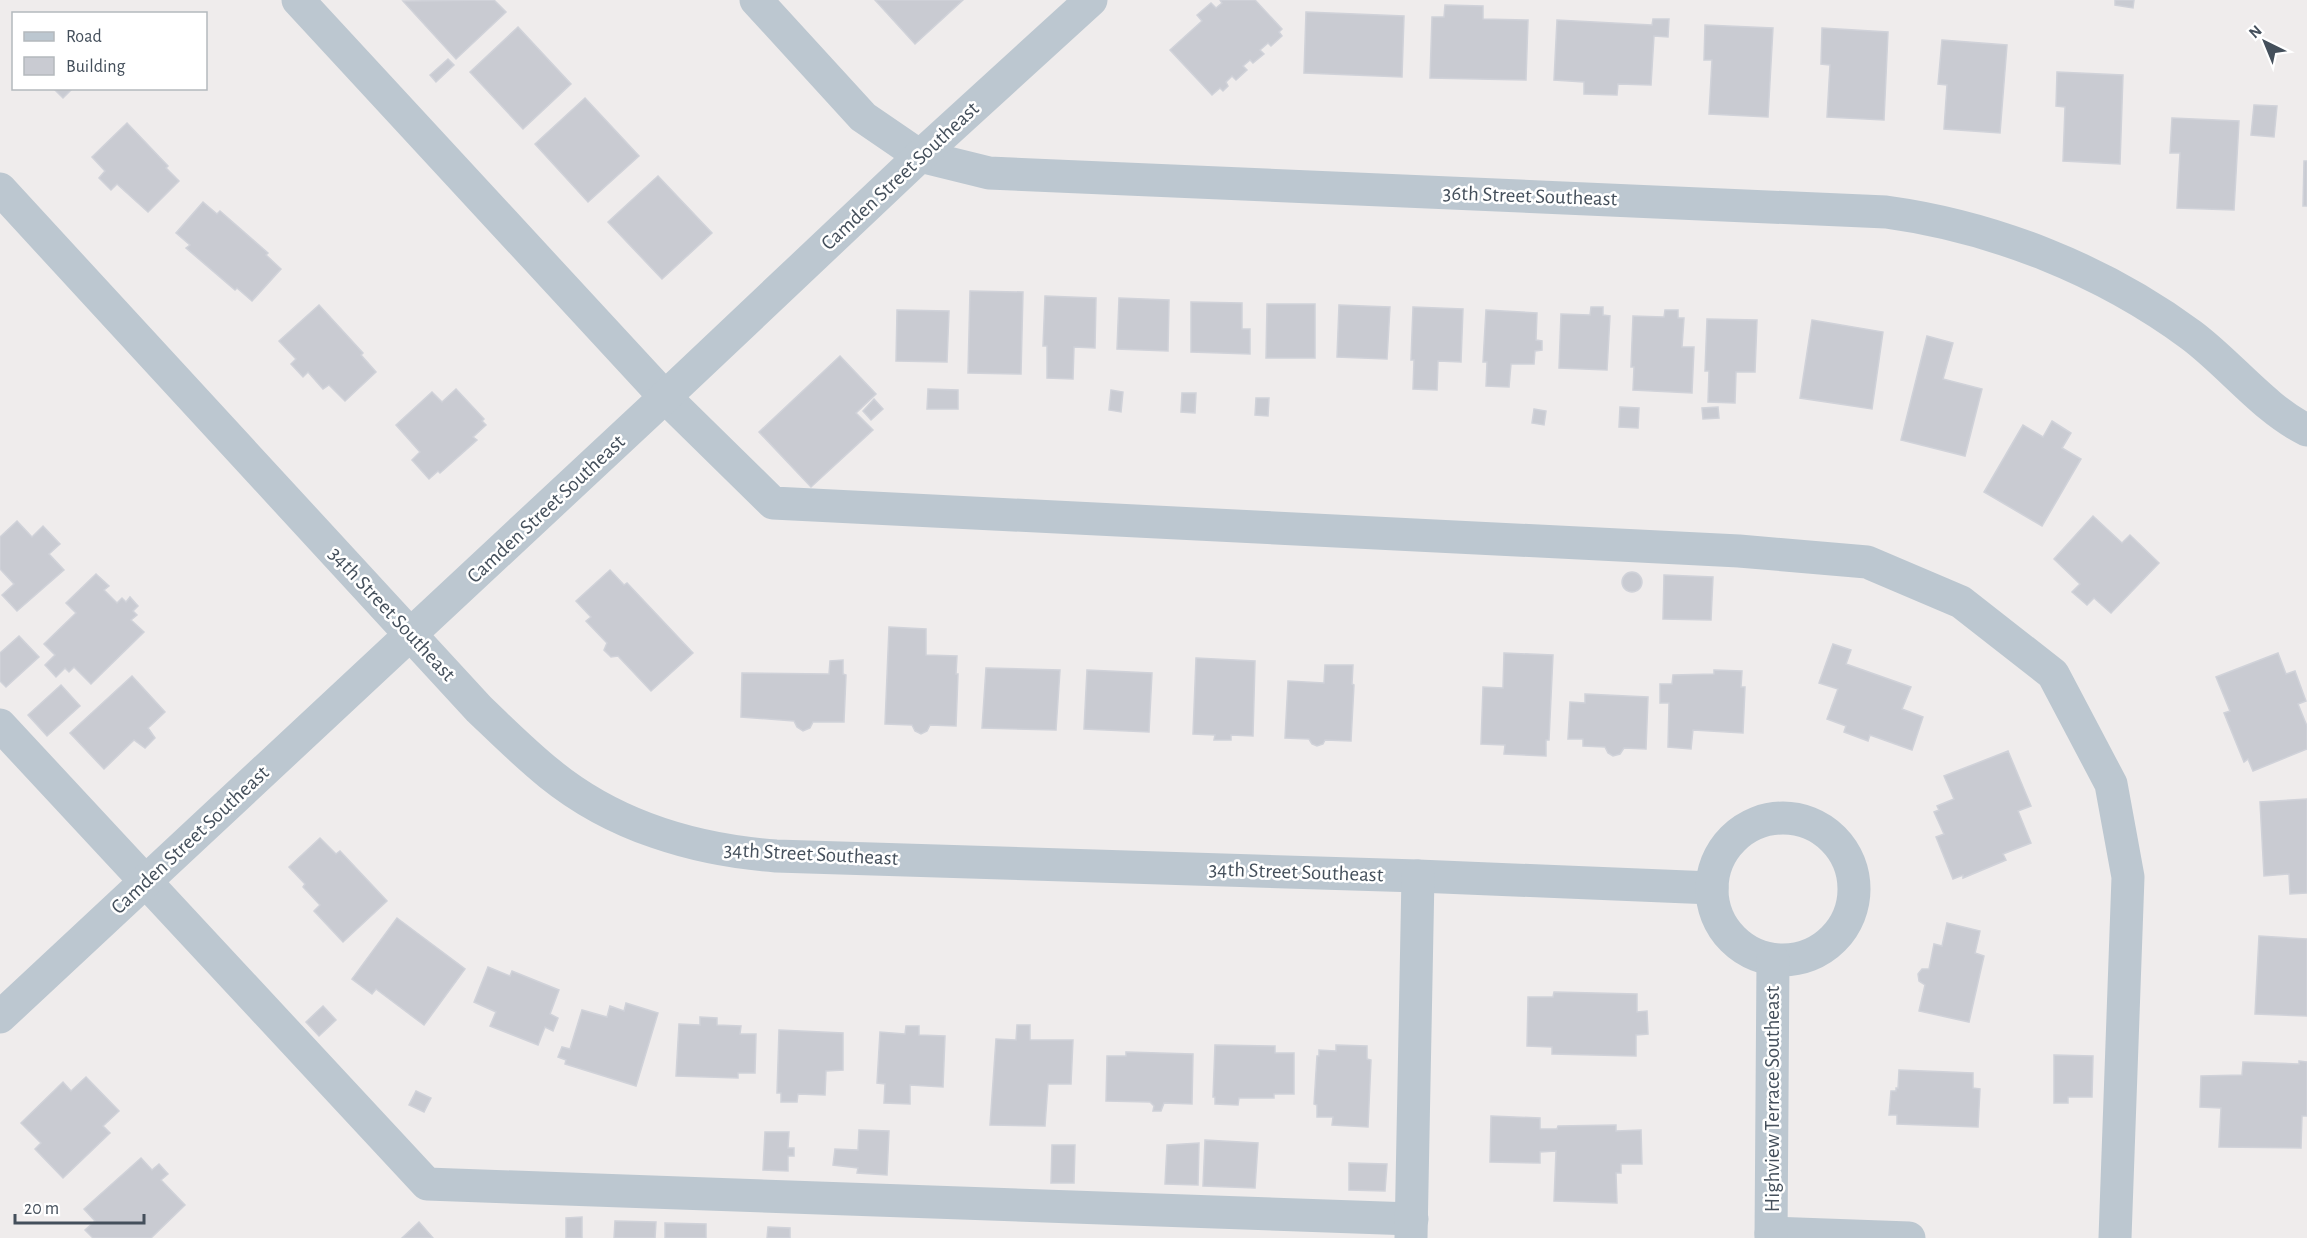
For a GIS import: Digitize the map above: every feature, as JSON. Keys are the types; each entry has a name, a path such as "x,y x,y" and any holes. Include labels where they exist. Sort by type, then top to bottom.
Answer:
{"street":[{"path":"298,0 665,397 773,503 1739,551 1867,562 1961,602 2053,674 2111,784 2128,877 2115,1238"},
{"name":"36th Street Southeast","path":"756,0 863,117 920,156 989,173 1887,212 1951,223 2036,251 2117,289 2191,335 2276,411 2290,422 2307,430"},
{"name":"Camden Street Southeast","path":"0,1017 920,156 1091,0"},
{"name":"34th Street Southeast","path":"0,189 478,709 550,775 619,817 696,845 776,856 1418,876 1712,888"},
{"path":"0,725 427,1184 1412,1229 1418,876"},
{"path":"1791,818 1815,825 1836,840 1849,861 1855,886 1852,911 1840,933 1821,950 1798,960 1773,960 1749,952 1728,936 1716,913 1712,888 1715,868 1724,850 1737,836 1753,825 1772,819 1791,818"},
{"name":"Highview Terrace Southeast","path":"1771,1235 1773,960"},
{"path":"1771,1235 1908,1238"}],"building":[{"path":"494,0 506,12 456,59 403,1"},
{"path":"875,0 963,0 915,44"},
{"path":"1220,0 1255,0 1282,29 1279,32 1282,36 1271,46 1268,43 1260,50 1264,54 1253,63 1250,60 1243,66 1247,70 1236,80 1232,76 1226,82 1228,86 1223,91 1220,88 1212,95 1170,50 1202,21 1197,15 1211,3 1216,8 1222,3"},
{"path":"2115,0 2134,0 2133,8 2115,5"},
{"path":"1445,5 1483,6 1483,19 1528,20 1526,80 1430,78 1432,17 1444,17"},
{"path":"1306,12 1404,16 1402,77 1304,73"},
{"path":"1653,19 1669,19 1668,37 1654,36 1651,85 1618,84 1617,95 1584,94 1584,82 1554,80 1557,20 1652,25"},
{"path":"1705,25 1773,28 1768,117 1709,114 1712,60 1704,60"},
{"path":"518,27 571,84 523,129 470,72"},
{"path":"1822,28 1888,32 1884,120 1827,117 1830,65 1821,64"},
{"path":"1942,40 2007,45 2000,133 1944,129 1947,85 1938,84"},
{"path":"448,59 454,65 436,82 430,75"},
{"path":"2057,72 2123,75 2120,164 2063,161 2065,107 2056,106"},
{"path":"55,90 71,90 63,98"},
{"path":"585,98 639,156 588,202 535,144"},
{"path":"2254,105 2277,106 2274,137 2251,135"},
{"path":"2172,118 2239,121 2234,210 2177,208 2180,153 2170,153"},
{"path":"127,123 168,166 166,168 179,181 148,212 117,184 111,190 99,178 105,171 92,157"},
{"path":"2304,161 2307,161 2307,206 2303,206"},
{"path":"658,176 712,233 662,279 608,222"},
{"path":"203,202 217,214 220,211 268,253 266,255 281,269 252,301 237,288 235,290 186,248 190,245 176,233"},
{"path":"970,291 1023,292 1021,374 968,373"},
{"path":"1045,296 1096,298 1095,348 1074,347 1073,379 1047,378 1047,346 1043,346"},
{"path":"1119,298 1169,300 1168,351 1117,349"},
{"path":"1191,302 1242,303 1242,329 1250,329 1250,354 1191,352"},
{"path":"1267,304 1315,304 1315,358 1266,358"},
{"path":"319,305 363,353 361,355 376,372 345,401 329,385 323,389 308,372 303,377 291,364 296,359 279,341"},
{"path":"1339,305 1390,307 1387,359 1337,357"},
{"path":"1413,307 1463,309 1461,362 1438,361 1437,390 1413,389 1414,360 1411,360"},
{"path":"1591,307 1603,307 1603,315 1610,316 1607,370 1559,368 1561,314 1590,315"},
{"path":"897,310 949,311 947,362 896,361"},
{"path":"1486,310 1537,313 1536,340 1542,341 1542,350 1535,351 1534,364 1511,364 1509,387 1486,386 1487,362 1483,362"},
{"path":"1665,310 1678,310 1678,318 1684,318 1682,347 1694,347 1692,393 1633,390 1634,367 1631,367 1633,316 1664,317"},
{"path":"1707,319 1757,320 1755,372 1736,372 1735,403 1708,402 1709,371 1705,371"},
{"path":"1812,320 1883,332 1872,409 1800,398"},
{"path":"1927,336 1953,343 1943,379 1982,389 1965,456 1901,440"},
{"path":"840,356 876,394 856,413 873,430 811,487 759,432"},
{"path":"456,389 484,419 482,421 486,425 473,437 477,440 440,473 438,471 429,479 412,460 420,452 396,425 432,392 442,402"},
{"path":"928,389 958,390 958,409 927,409"},
{"path":"1111,390 1123,392 1121,412 1109,410"},
{"path":"1182,393 1196,393 1195,413 1181,412"},
{"path":"1256,398 1269,398 1268,416 1255,415"},
{"path":"874,399 883,409 871,420 863,411"},
{"path":"1620,407 1639,408 1638,428 1619,427"},
{"path":"1718,407 1719,418 1703,419 1702,408"},
{"path":"1534,409 1546,411 1544,425 1532,423"},
{"path":"2052,421 2071,433 2062,448 2081,459 2042,526 1984,492 2023,425 2043,437"},
{"path":"2093,516 2122,543 2130,535 2159,563 2111,613 2094,598 2087,605 2072,592 2080,584 2054,559"},
{"path":"17,521 32,537 43,526 60,544 49,554 64,570 17,611 2,595 14,584 0,569 0,537"},
{"path":"610,570 624,585 627,583 693,653 651,691 618,656 611,657 604,650 607,643 586,621 591,617 576,601"},
{"path":"1628,572 1636,572 1642,578 1642,586 1636,592 1628,592 1622,586 1622,578"},
{"path":"96,574 109,586 104,590 117,603 122,598 126,602 130,597 138,606 133,611 137,615 131,620 144,632 91,684 74,667 69,672 65,668 56,677 45,665 55,655 44,644 76,613 66,603"},
{"path":"1664,575 1713,577 1711,620 1663,619"},
{"path":"889,627 926,629 926,655 957,656 956,726 930,725 927,731 921,734 915,731 912,725 885,724"},
{"path":"19,636 39,657 6,687 0,681 0,653"},
{"path":"1833,644 1851,650 1846,664 1911,687 1902,709 1923,717 1912,750 1870,735 1868,741 1844,732 1846,726 1827,719 1838,689 1819,683"},
{"path":"1504,653 1553,655 1549,740 1546,740 1546,756 1504,754 1505,745 1481,744 1483,687 1503,688"},
{"path":"2278,653 2286,674 2295,671 2306,701 2298,704 2307,726 2307,749 2253,771 2248,759 2244,762 2224,713 2230,711 2216,677"},
{"path":"1196,658 1255,661 1253,736 1231,735 1231,740 1214,740 1215,735 1193,734"},
{"path":"843,660 843,674 846,675 844,722 813,722 810,728 803,731 794,721 741,717 742,673 829,674 830,661"},
{"path":"1325,665 1353,665 1351,741 1325,740 1323,744 1317,746 1309,739 1285,738 1288,681 1324,683"},
{"path":"986,668 1060,670 1056,730 982,728"},
{"path":"1087,670 1152,673 1149,732 1084,729"},
{"path":"1714,670 1742,671 1741,687 1745,687 1743,733 1693,730 1691,749 1668,747 1669,703 1660,703 1660,684 1672,684 1673,675 1714,674"},
{"path":"132,676 165,712 148,728 155,738 145,748 134,740 104,769 70,733"},
{"path":"61,685 80,706 47,736 28,715"},
{"path":"1585,694 1648,697 1646,749 1624,748 1620,754 1613,756 1605,747 1583,746 1583,739 1568,739 1570,702 1585,703"},
{"path":"2008,751 2031,806 2018,811 2031,843 2003,854 2006,860 1963,878 1963,875 1953,879 1936,837 1944,834 1934,812 1939,810 1937,806 1954,799 1944,776"},
{"path":"2307,799 2307,893 2290,894 2289,874 2264,876 2260,802"},
{"path":"320,838 336,854 340,851 387,901 343,942 314,911 320,905 289,867"},
{"path":"397,918 465,969 424,1025 376,989 372,994 352,979"},
{"path":"1947,923 1980,931 1975,953 1984,956 1969,1022 1919,1011 1925,985 1919,981 1918,974 1922,969 1929,969 1934,944 1942,946"},
{"path":"2259,936 2307,939 2307,1016 2255,1014"},
{"path":"488,967 510,976 512,971 559,990 550,1014 558,1018 553,1031 545,1027 538,1045 490,1026 496,1012 474,1002"},
{"path":"1554,992 1637,994 1637,1012 1647,1011 1648,1034 1636,1035 1636,1056 1552,1054 1552,1047 1527,1046 1528,997 1553,997"},
{"path":"626,1003 658,1013 636,1086 565,1064 566,1060 558,1057 562,1047 570,1049 582,1010 607,1017 610,1006 624,1011"},
{"path":"323,1006 336,1020 319,1036 306,1022"},
{"path":"700,1017 717,1018 717,1025 741,1026 740,1034 756,1034 755,1073 738,1073 738,1078 676,1076 679,1024 700,1025"},
{"path":"1017,1025 1030,1025 1030,1040 1073,1040 1071,1084 1048,1084 1045,1126 990,1125 996,1039 1016,1040"},
{"path":"906,1026 919,1026 919,1035 945,1036 943,1087 910,1085 910,1104 884,1103 885,1084 877,1083 880,1032 905,1034"},
{"path":"779,1030 843,1033 843,1070 826,1071 825,1095 798,1094 797,1102 781,1102 781,1093 777,1093"},
{"path":"1215,1045 1275,1046 1275,1053 1294,1053 1294,1094 1274,1094 1274,1098 1239,1098 1238,1105 1215,1104 1215,1097 1213,1097"},
{"path":"1336,1045 1367,1046 1367,1059 1371,1060 1368,1127 1332,1125 1333,1117 1317,1117 1317,1105 1314,1104 1317,1056 1319,1056 1319,1050 1336,1051"},
{"path":"1126,1052 1193,1054 1192,1104 1164,1103 1161,1111 1153,1111 1154,1106 1150,1102 1106,1101 1107,1056 1126,1056"},
{"path":"2054,1055 2093,1056 2092,1097 2068,1097 2068,1103 2054,1103"},
{"path":"2299,1061 2307,1062 2307,1116 2302,1116 2301,1148 2219,1147 2221,1108 2200,1107 2201,1076 2242,1075 2243,1062 2299,1064"},
{"path":"1899,1070 1973,1073 1973,1088 1980,1089 1978,1127 1897,1124 1897,1115 1889,1115 1891,1091 1896,1091 1898,1088"},
{"path":"86,1077 119,1111 103,1126 110,1133 63,1178 35,1149 41,1143 21,1123 63,1082 71,1091"},
{"path":"416,1091 431,1098 424,1112 409,1105"},
{"path":"1491,1116 1540,1118 1540,1129 1557,1129 1558,1126 1616,1125 1616,1131 1641,1130 1642,1164 1621,1164 1621,1173 1616,1173 1617,1203 1554,1201 1556,1151 1540,1152 1540,1163 1490,1162"},
{"path":"859,1130 889,1131 887,1175 857,1173 858,1168 833,1165 835,1149 858,1150"},
{"path":"765,1132 789,1132 788,1148 794,1148 794,1156 788,1156 788,1171 763,1170"},
{"path":"1205,1140 1258,1143 1255,1188 1203,1186"},
{"path":"1199,1143 1198,1185 1165,1184 1167,1145"},
{"path":"1052,1145 1075,1145 1074,1183 1051,1183"},
{"path":"141,1158 152,1170 159,1164 168,1174 161,1180 185,1205 151,1238 93,1238 85,1230 95,1221 84,1209"},
{"path":"1349,1163 1387,1164 1385,1191 1349,1190"},
{"path":"582,1217 582,1238 566,1238 566,1218"},
{"path":"615,1221 656,1222 655,1238 614,1238"},
{"path":"419,1222 433,1238 402,1238"},
{"path":"665,1223 706,1224 706,1238 665,1238"},
{"path":"768,1227 790,1228 790,1238 767,1238"}]}
